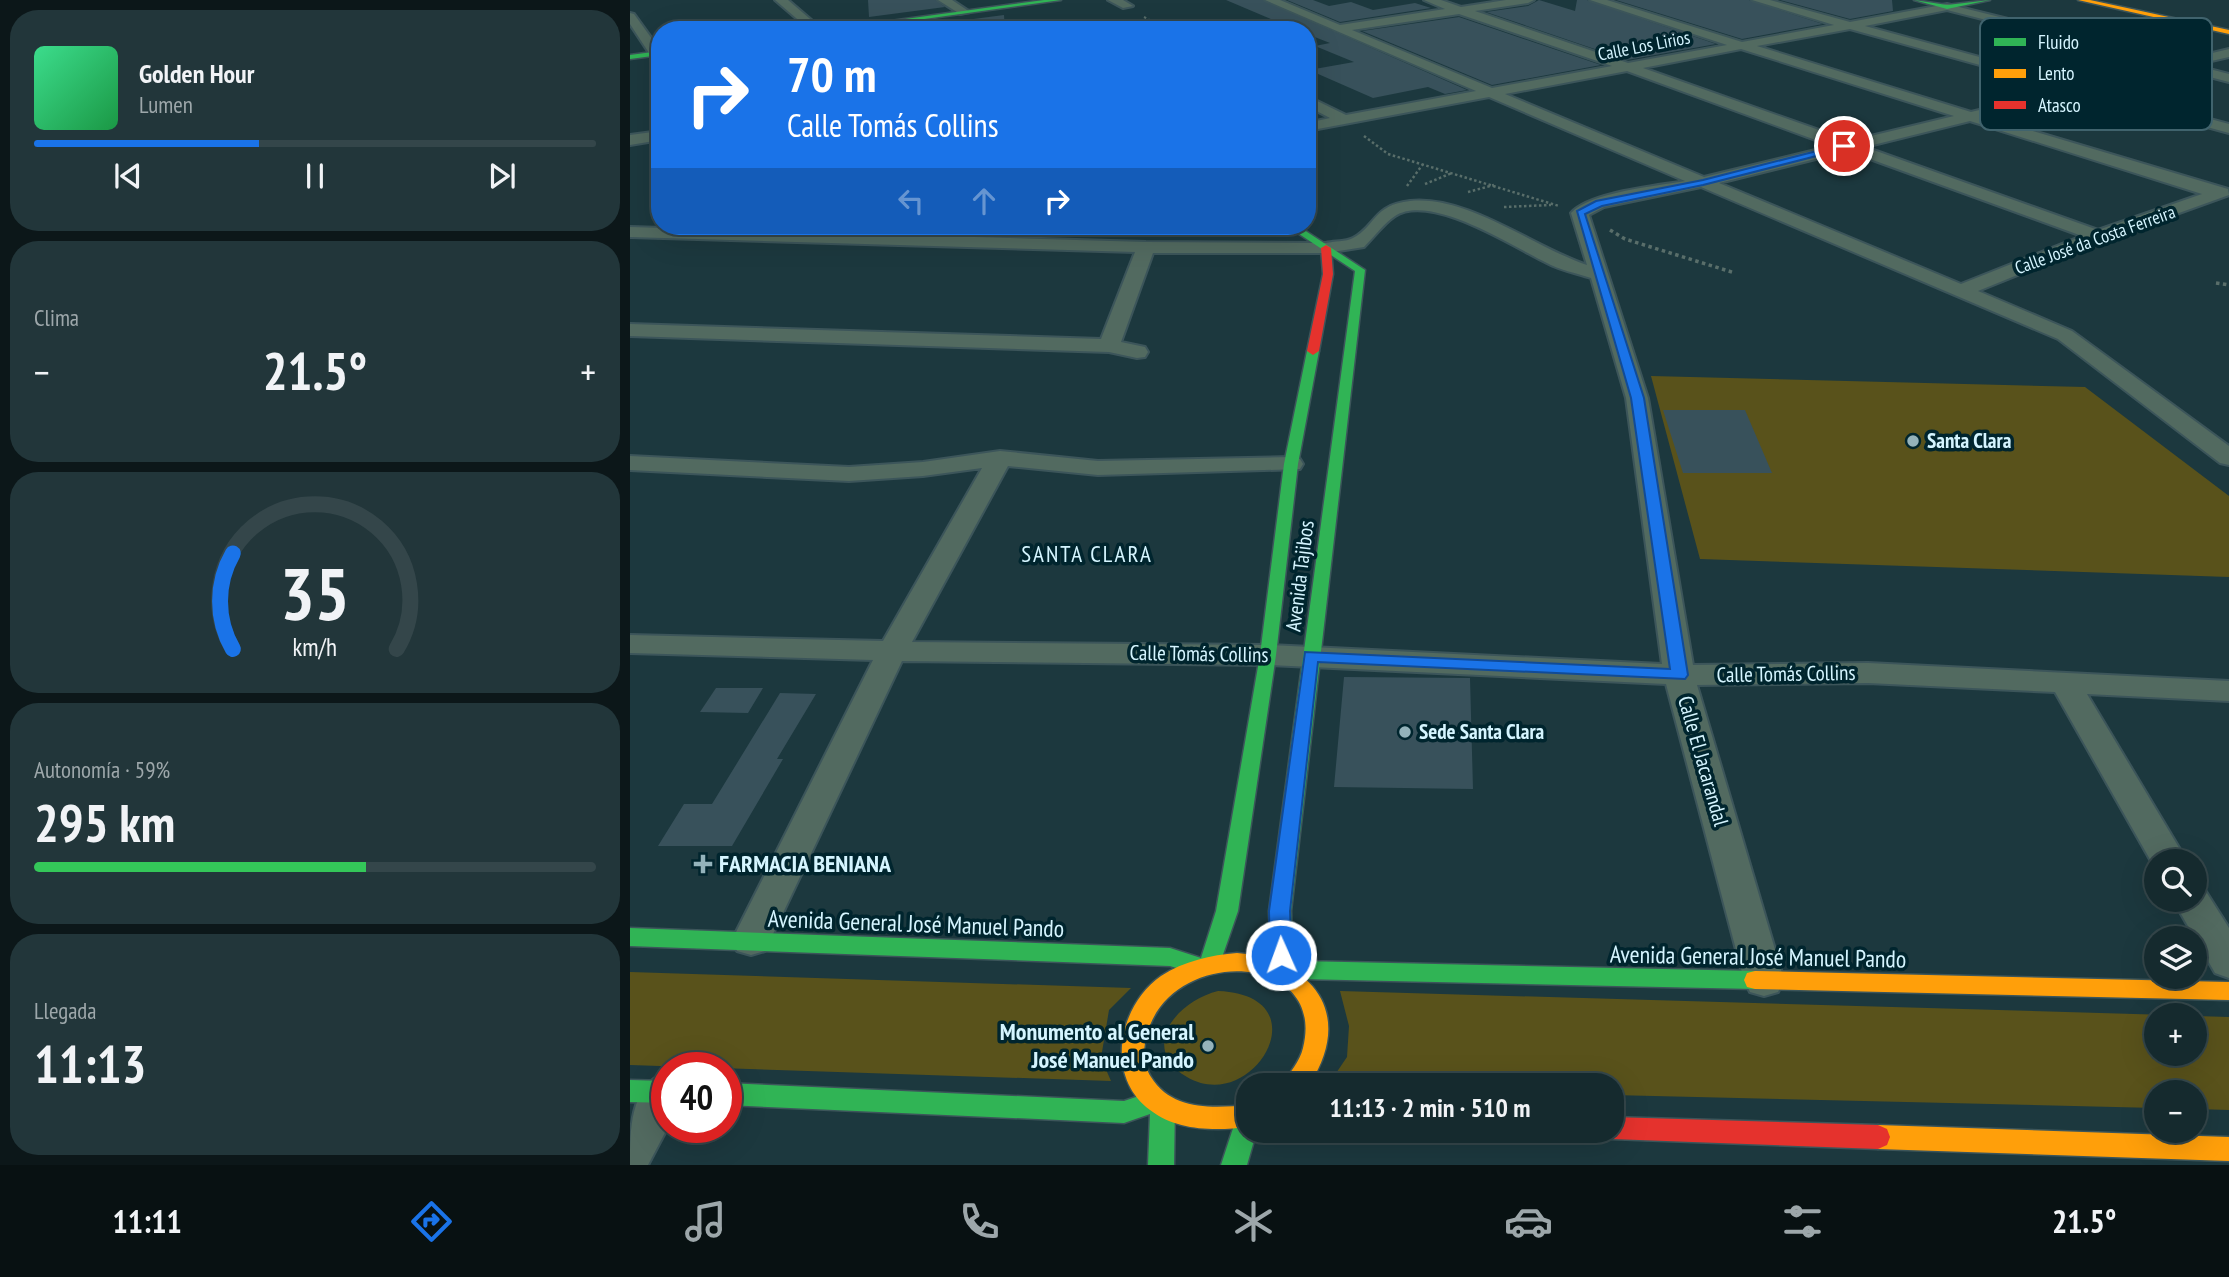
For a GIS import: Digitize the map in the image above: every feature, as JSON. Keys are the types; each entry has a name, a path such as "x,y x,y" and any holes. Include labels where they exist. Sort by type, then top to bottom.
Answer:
{"street":[{"path":"781,0 806,21"},
{"path":"944,0 978,21"},
{"path":"896,21 1058,0"},
{"path":"1114,0 1127,6"},
{"path":"1271,0 1963,290 2064,335 2229,458"},
{"path":"1430,0 1631,68 2098,236"},
{"path":"1319,32 1528,0"},
{"path":"1595,0 1980,119"},
{"path":"1758,0 1980,60"},
{"path":"1917,0 1990,18"},
{"name":"Calle Los Lirios","path":"1316,125 1987,0"},
{"path":"2081,0 2164,18"},
{"path":"630,16 651,45"},
{"path":"2212,57 2229,53"},
{"path":"630,57 651,56"},
{"path":"1316,105 1343,120"},
{"path":"1580,213 1599,203 1703,182 1980,115"},
{"path":"2212,124 2229,129"},
{"path":"2015,130 2224,193"},
{"path":"630,140 651,136"},
{"name":"Calle José da Costa Ferreira","path":"1963,290 2098,236 2224,193"},
{"path":"733,235 1146,247 1325,248 1358,243 1389,212 1410,206 1434,207 1486,223 1554,260 1599,275"},
{"name":"Calle El Jacarandal","path":"1580,213 1637,398 1679,675 1764,980"},
{"path":"630,232 651,233"},
{"name":"Avenida Tajibos","path":"1285,972 1280,911 1360,270 1306,235"},
{"path":"1108,346 1146,247"},
{"name":"Avenida Tajibos","path":"1204,965 1227,911 1268,655 1292,464 1328,274 1325,248"},
{"path":"630,330 1108,346 1137,352"},
{"path":"751,940 892,651 1000,458"},
{"path":"630,463 849,474 923,469 1000,458 1098,468 1292,464"},
{"name":"Calle Tomás Collins","path":"630,644 892,651 1311,656 1679,675 1868,673 2229,691"},
{"path":"2065,683 2162,849"},
{"path":"2199,912 2229,962"},
{"name":"Avenida General José Manuel Pando","path":"630,937 1170,957 1204,965"},
{"path":"1236,1119 1203,1120 1182,1115 1160,1104 1141,1083 1133,1062 1133,1038 1141,1015 1155,994 1175,978 1204,965 1235,960 1260,962 1285,972 1304,990 1315,1009 1319,1032 1314,1056 1303,1073"},
{"name":"Avenida General José Manuel Pando","path":"1285,972 1300,970 2229,991"},
{"path":"742,1095 1124,1112 1160,1104"},
{"path":"630,1154 651,1099"},
{"path":"1160,1104 1161,1165"},
{"path":"1624,1130 1791,1149 2229,1149"},
{"path":"1234,1165 1240,1143"}],"path":[{"path":"1127,6 1153,21"},
{"path":"1343,120 1388,154 1580,213 1625,239 1735,273"},
{"path":"2216,283 2229,285"}],"shaded area":[{"name":"Santa Clara","path":"1651,376 2085,387 2229,496 2229,577 1700,559"},
{"path":"630,972 1131,988 1109,1010 1101,1058 1111,1081 742,1069 742,1052 651,1052 651,1066 630,1065"},
{"path":"1218,991 1250,997 1267,1012 1272,1030 1267,1050 1254,1068 1247,1073 1236,1073 1235,1081 1212,1085 1187,1077 1173,1065 1165,1053 1164,1040 1177,1015 1203,996"},
{"path":"1340,991 2144,1014 2144,1066 2207,1066 2207,1016 2229,1017 2229,1110 2207,1109 2207,1080 2144,1080 2144,1108 1624,1095 1624,1073 1336,1073 1347,1057 1349,1026"}],"building":[{"path":"868,0 936,0 945,7 869,17"},
{"path":"1226,0 1263,0 1311,21 1276,21"},
{"path":"1287,0 1313,0 1329,6 1351,2 1373,10 1415,3 1431,8 1340,22"},
{"path":"1539,0 1575,11 1577,0 1587,0 1716,44 1627,60 1486,12 1528,6"},
{"path":"1616,0 1749,0 1823,24 1742,39"},
{"path":"1780,0 1892,0 1893,11 1850,19"},
{"path":"1004,15 1004,21 958,21"},
{"path":"1459,17 1601,65 1492,85 1362,31"},
{"path":"1316,23 1467,90 1445,94 1428,87 1373,98 1316,73 1316,69 1354,62 1316,46 1330,43 1316,38"},
{"path":"1663,410 1745,410 1772,473 1683,473"},
{"name":"Sede Santa Clara","path":"1344,677 1470,678 1473,789 1334,787"},
{"path":"716,688 763,688 748,713 700,712"},
{"path":"780,693 816,694 777,759 783,759 732,846 658,846 684,804 712,804"}],"traffic: fast":[{"path":"897,21 1058,0"},
{"path":"1917,0 1947,7 1987,0"},
{"path":"630,57 651,54"},
{"path":"1282,971 1280,911 1360,270 1306,235"},
{"path":"1210,963 1227,911 1268,655 1291,464 1313,351"},
{"path":"630,937 1170,957 1199,966"},
{"path":"1287,974 1300,970 1755,980"},
{"path":"630,1091 651,1092"},
{"path":"742,1095 1124,1112 1157,1101"},
{"path":"1161,1165 1163,1106"},
{"path":"1234,1165 1241,1143"}],"traffic: slow":[{"path":"2081,0 2164,18"},
{"path":"2212,28 2229,32"},
{"path":"1236,1117 1208,1118 1181,1114 1158,1102 1143,1086 1134,1062 1134,1037 1144,1009 1168,983 1201,968 1237,962 1272,968 1286,974 1307,994 1316,1022 1314,1051 1304,1073"},
{"path":"1755,980 2229,991"},
{"path":"1878,1137 2229,1149"}],"traffic: jam":[{"path":"1313,351 1328,274 1326,248"},
{"path":"1624,1128 1878,1137"}],"place":[{"name":"Santa Clara","path":"1913,441"},
{"name":"Sede Santa Clara","path":"1405,732"},
{"name":"FARMACIA BENIANA","path":"703,864"},
{"name":"Monumento al General José Manuel Pando","path":"1208,1046"}],"district":[{"name":"SANTA CLARA","path":"1087,554"}],"route":[{"path":"1281,955 1280,911 1311,656 1679,675 1637,398 1580,213 1599,203 1703,182 1844,146"}]}
